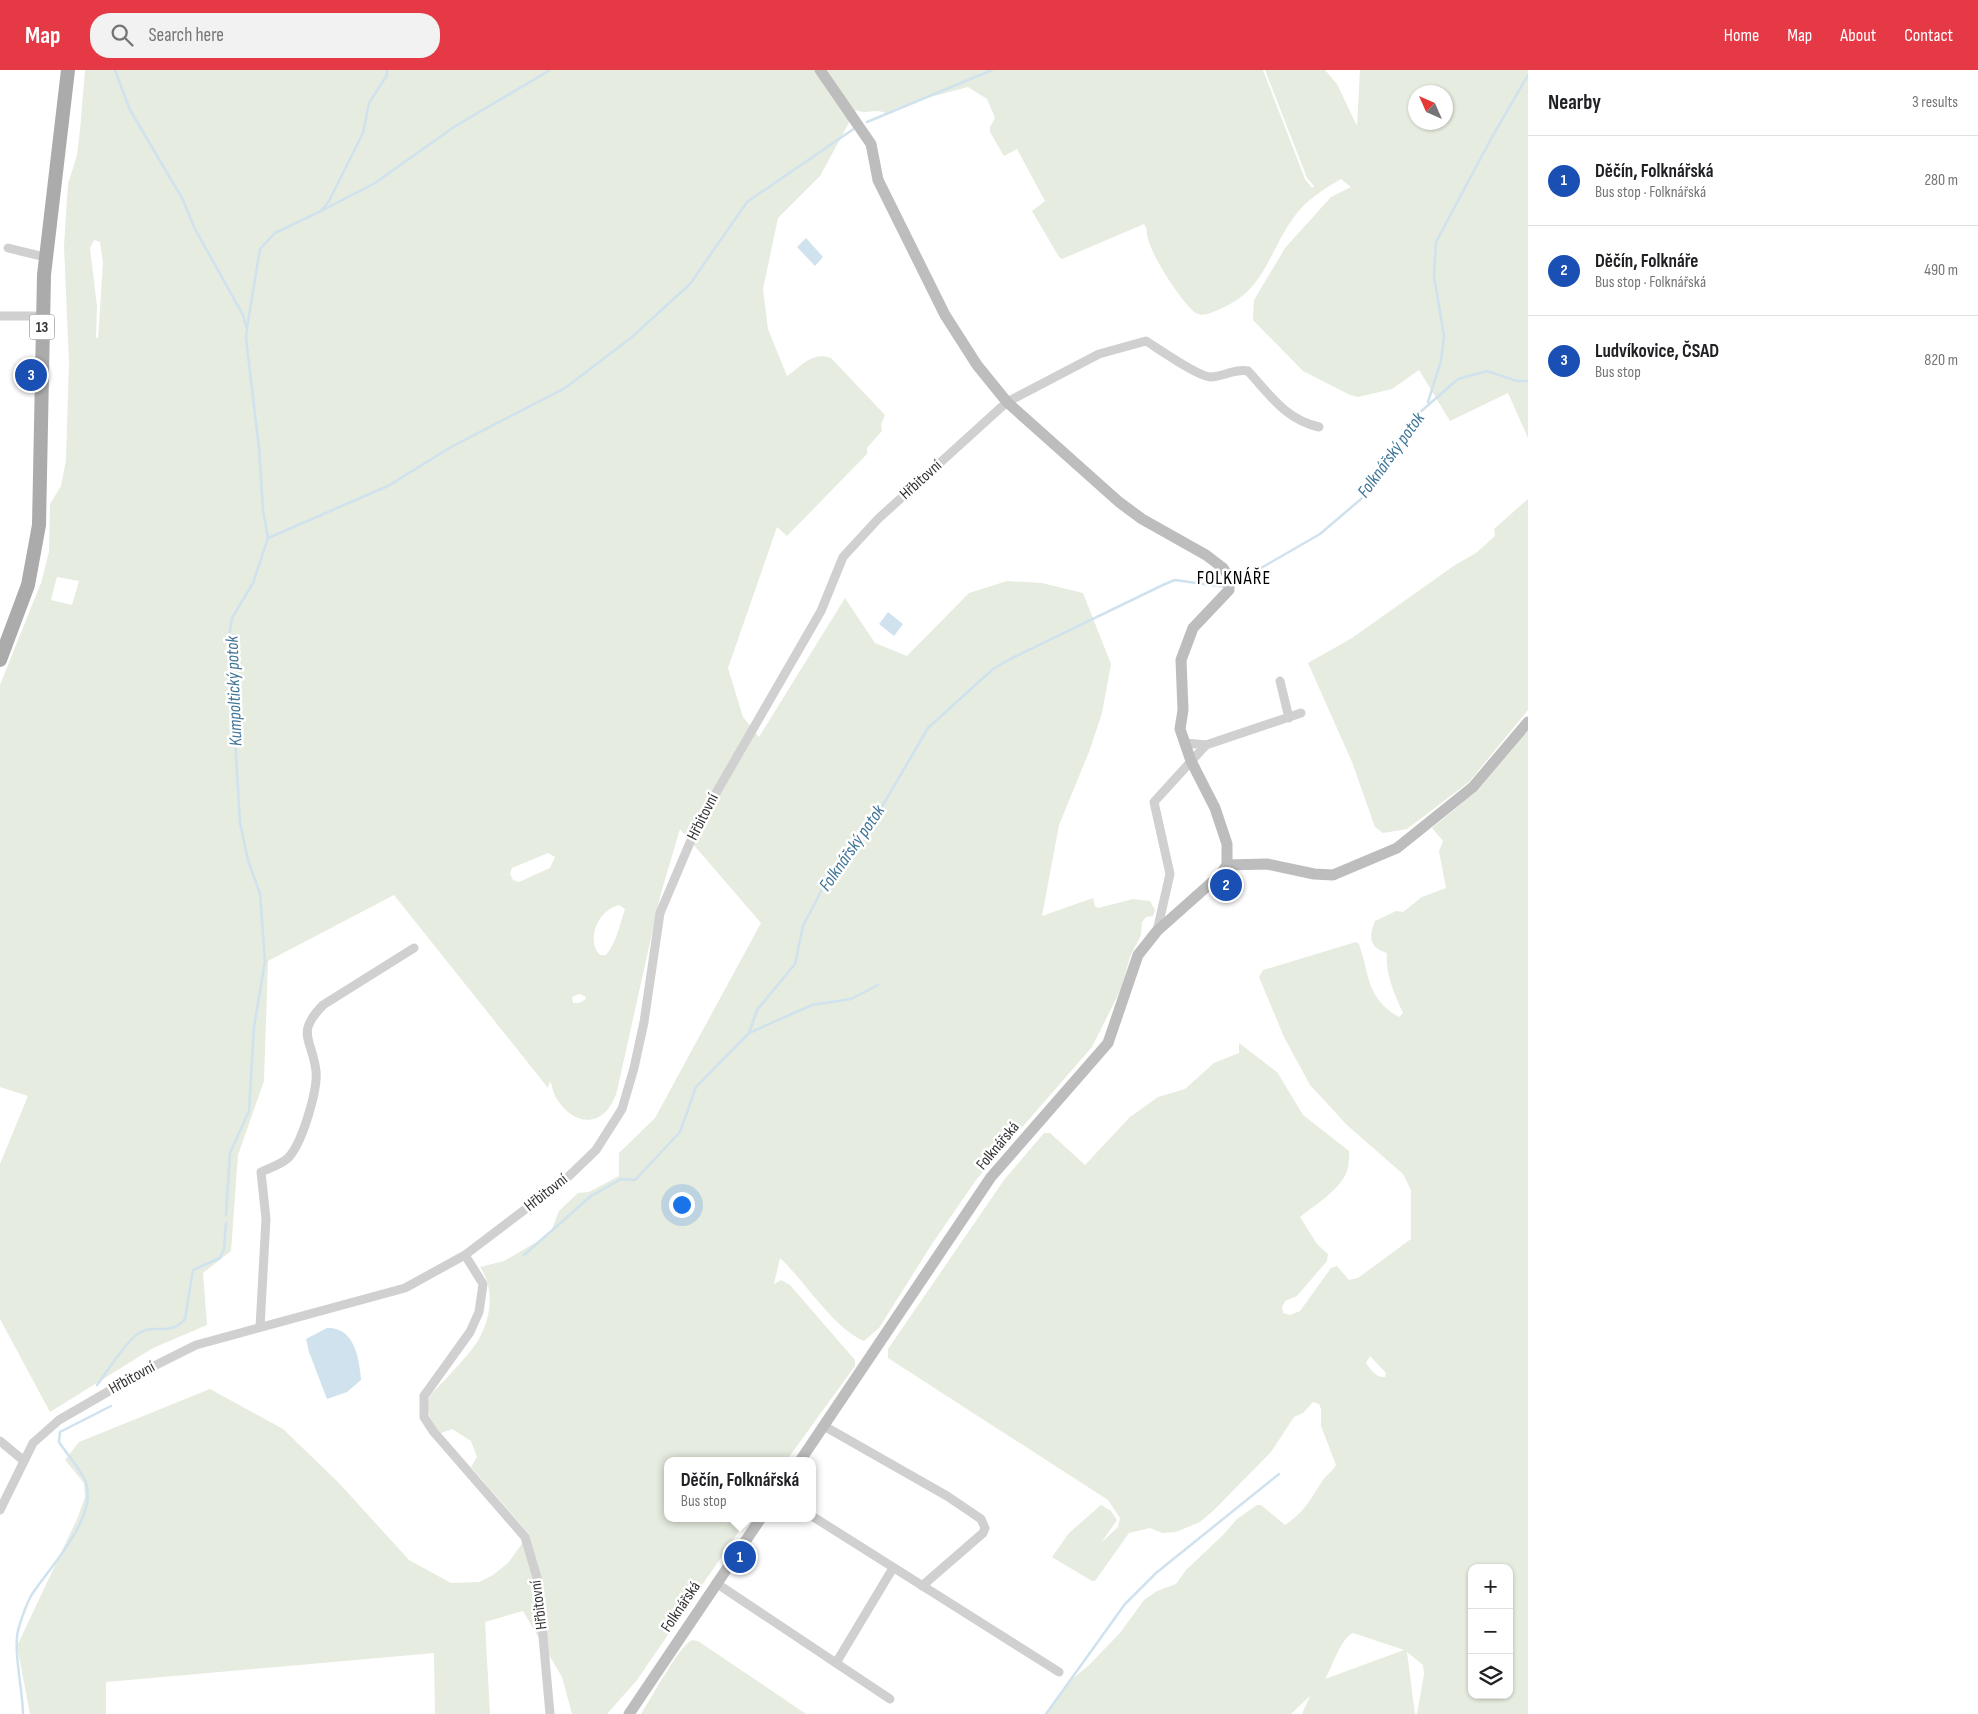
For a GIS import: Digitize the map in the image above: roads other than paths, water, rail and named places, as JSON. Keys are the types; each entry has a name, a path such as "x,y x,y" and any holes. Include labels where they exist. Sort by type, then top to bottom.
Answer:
{"main road":[{"name":"13","path":"0,660 28,585 39,525 42,316 45,257 68,70"}],"street":[{"path":"820,70 871,144 878,180 945,315 977,365 1007,402 1119,502 1142,519 1206,555 1224,568 1229,577 1229,590 1193,628 1181,660 1183,710 1180,729 1191,761 1215,808 1227,844 1227,865 1267,864 1314,874 1333,875 1398,848 1473,787 1528,722"},
{"path":"8,248 45,257"},
{"path":"0,316 42,316"},
{"name":"Hřbitovní","path":"0,1510 33,1443 59,1420 142,1372 196,1345 405,1288 465,1255 569,1176 596,1150 622,1109 644,1022 660,913 697,826 820,611 843,557 878,519 1007,402 1099,354 1146,341 1195,371 1210,377 1241,370 1248,371 1289,415 1301,423 1319,426"},
{"path":"1280,681 1289,718"},
{"path":"1186,743 1206,745 1301,713"},
{"path":"1157,931 1170,874 1154,802 1206,745"},
{"name":"Folknářská","path":"803,1457 991,1177 1108,1043 1138,956 1157,931 1220,875 1227,865"},
{"path":"260,1326 266,1220 261,1172 287,1159 295,1150 303,1129 316,1086 316,1072 306,1031 311,1017 323,1005 414,948"},
{"name":"Hřbitovní","path":"465,1255 482,1284 479,1312 470,1332 424,1396 424,1417 433,1431 525,1537 538,1581 550,1714"},
{"path":"824,1426 947,1496 983,1521 985,1526 983,1533 922,1586"},
{"path":"0,1441 24,1461"},
{"path":"816,1519 1058,1672"},
{"name":"Folknářská","path":"629,1714 716,1583 759,1522"},
{"path":"836,1663 894,1568"},
{"path":"716,1583 890,1699"}],"water":[{"path":"806,238 823,257 815,266 797,247"},
{"path":"888,612 903,624 894,636 879,624"},
{"path":"327,1328 336,1329 350,1338 357,1354 361,1380 347,1392 327,1399 306,1339"}],"waterway":[{"path":"115,70 130,110 182,198 195,229 243,315 246,326"},
{"name":"Kumpoltický potok","path":"226,1215 230,1153 249,1111 254,1027 265,961 260,894 248,860 240,823 229,637 232,618 253,583 268,538 263,510 259,448 246,338 247,328 260,249 275,233 321,211 329,201 363,133 369,103 387,75 387,70"},
{"path":"321,211 375,183 454,127 550,70"},
{"path":"867,122 992,70"},
{"path":"1428,402 1441,361 1444,336 1434,276 1436,242 1492,137 1528,75"},
{"path":"268,538 388,486 451,447 565,388 632,337 690,284 747,202 855,128"},
{"name":"Folknářský potok","path":"1235,583 1320,534 1361,499 1418,414 1458,379 1487,371 1517,381 1528,381"},
{"name":"Folknářský potok","path":"524,1255 591,1196 621,1179 635,1180 680,1132 696,1087 749,1033 757,1010 795,964 803,926 828,878 877,815 928,728 993,669 1165,584 1175,580 1225,587"},
{"path":"749,1033 812,1005 851,999 878,985"},
{"name":"Kumpoltický potok","path":"97,1385 123,1349 139,1333 151,1329 168,1329 185,1319 193,1270 220,1258 224,1249 226,1223"},
{"name":"Folknářský potok","path":"23,1714 17,1657 19,1627 31,1596 59,1558 78,1527 85,1512 88,1497 84,1478 59,1442 60,1432 111,1406"},
{"path":"1046,1714 1125,1604 1156,1573 1279,1474"}],"place":[{"name":"Ludvíkovice, ČSAD","path":"31,375"},
{"name":"Děčín, Folknáře","path":"1226,885"},
{"name":"Děčín, Folknářská","path":"740,1557"}],"district":[{"name":"FOLKNÁŘE","path":"1234,578"}]}
